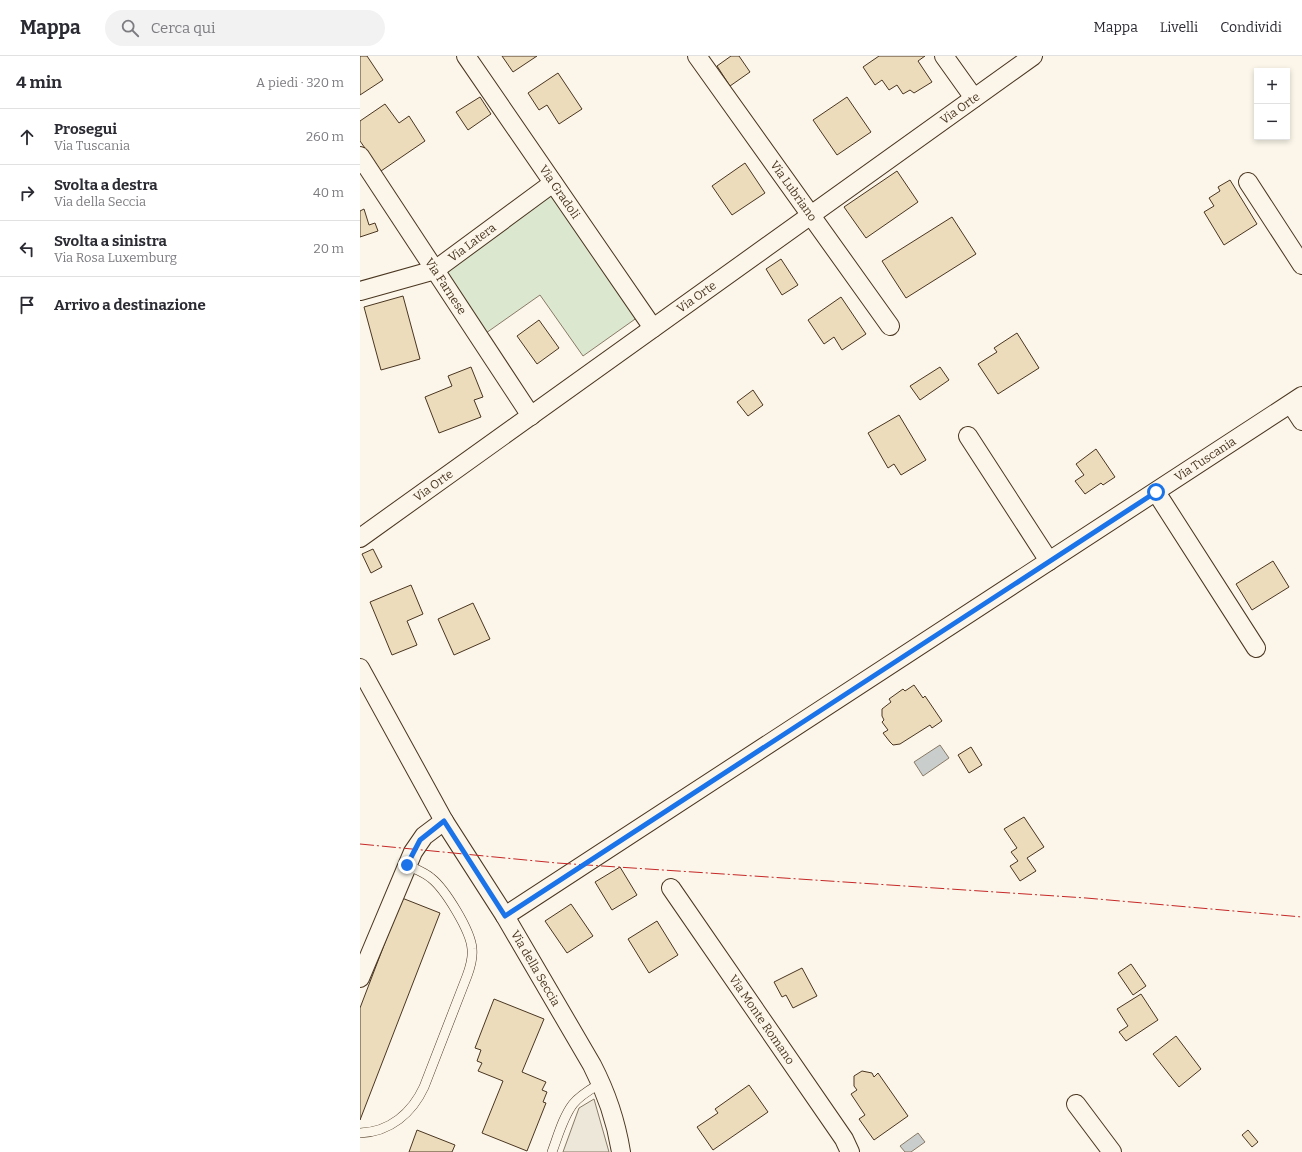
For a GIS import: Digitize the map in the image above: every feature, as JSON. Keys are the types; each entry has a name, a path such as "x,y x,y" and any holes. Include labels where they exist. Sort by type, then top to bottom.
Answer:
{"street":[{"name":"Via Gradoli","path":"466,56 653,328"},
{"name":"Via Lubriano","path":"697,56 890,326"},
{"path":"944,56 974,98"},
{"name":"Via Orte","path":"360,538 1033,56"},
{"name":"Via Farnese","path":"360,156 531,416"},
{"path":"1248,182 1302,265"},
{"name":"Via Latera","path":"360,291 435,270 554,183"},
{"path":"1296,400 1302,421"},
{"name":"Via Tuscania","path":"505,916 1296,400"},
{"path":"968,436 1049,561"},
{"path":"1156,492 1256,648"},
{"name":"Via della Seccia","path":"360,668 444,821 505,916 589,1059 601,1083 613,1116 621,1152"},
{"path":"360,978 407,865 420,840 444,821"},
{"name":"Via Monte Romano","path":"671,888 844,1139 850,1152"},
{"path":"1076,1104 1112,1152"}],"lane":[{"path":"360,1133 371,1132 390,1125 402,1117 416,1102 424,1087 471,963 472,949 468,935 444,892 428,875 407,865"},
{"path":"552,1152 563,1123 574,1104 583,1094 601,1083"}],"green space":[{"path":"548,191 638,317 583,356 540,295 486,333 440,268"}],"shaded area":[{"path":"940,745 949,758 923,776 914,762"},
{"path":"594,1099 609,1152 563,1152 579,1108"},
{"path":"918,1133 925,1142 911,1152 905,1152 900,1146"}],"building":[{"path":"360,56 367,56 383,80 360,95"},
{"path":"502,56 537,56 513,72"},
{"path":"731,56 739,56 750,72 730,86 717,66"},
{"path":"879,56 925,56 918,61 932,82 914,93 910,90 903,94 897,85 889,90 882,80 875,85 863,67"},
{"path":"558,73 582,109 559,124 547,105 539,110 528,93"},
{"path":"480,97 491,114 468,130 456,112"},
{"path":"847,97 871,132 837,155 813,120"},
{"path":"385,104 399,123 409,116 425,141 381,171 360,141 360,121"},
{"path":"745,163 765,193 732,215 712,186"},
{"path":"897,171 918,202 866,238 844,207"},
{"path":"1230,180 1257,224 1224,245 1204,212 1214,206 1209,198 1220,191 1218,187"},
{"path":"364,209 369,225 375,223 378,231 360,237 360,211"},
{"path":"952,217 976,254 906,298 882,261"},
{"path":"781,259 798,285 782,295 766,269"},
{"path":"403,296 420,359 381,370 364,307"},
{"path":"841,297 866,334 842,350 834,337 824,344 808,320"},
{"path":"539,320 559,348 537,364 517,336"},
{"path":"1017,333 1039,368 998,394 978,364 997,352 994,348"},
{"path":"471,367 483,397 474,400 481,417 439,433 425,397 452,386 448,376"},
{"path":"940,367 949,380 920,400 910,386"},
{"path":"753,390 763,405 748,416 737,402"},
{"path":"899,415 926,460 901,475 894,464 888,468 868,433"},
{"path":"1096,449 1115,477 1103,485 1101,483 1085,494 1075,481 1084,475 1076,464"},
{"path":"373,549 382,567 371,573 362,554"},
{"path":"1273,561 1289,587 1252,610 1236,584"},
{"path":"411,585 423,614 407,621 417,645 392,655 370,602"},
{"path":"473,603 490,639 454,655 438,619"},
{"path":"914,685 923,698 925,696 942,721 932,728 930,725 900,744 893,745 883,733 888,730 882,722 884,720 882,716 882,709 891,702 889,699 903,689 905,691"},
{"path":"971,747 982,765 969,773 958,755"},
{"path":"1024,817 1044,847 1027,858 1036,871 1020,881 1010,866 1018,861 1011,852 1017,848 1004,829"},
{"path":"620,867 637,895 612,910 595,882"},
{"path":"402,898 440,913 360,1120 360,1008"},
{"path":"571,904 593,936 567,953 545,921"},
{"path":"657,921 678,955 649,973 628,939"},
{"path":"1131,964 1146,986 1133,995 1118,973"},
{"path":"802,968 817,996 793,1008 786,995 782,997 774,982"},
{"path":"1141,994 1158,1020 1126,1041 1119,1032 1128,1026 1117,1009"},
{"path":"494,999 544,1019 522,1072 546,1082 542,1090 547,1092 543,1102 546,1103 527,1151 482,1133 503,1081 478,1071 482,1063 477,1061 481,1050 475,1048"},
{"path":"1176,1036 1201,1069 1179,1087 1153,1054"},
{"path":"862,1071 872,1073 874,1077 878,1073 908,1116 874,1140 859,1119 865,1115 851,1094 857,1090 854,1086 854,1076"},
{"path":"749,1085 768,1112 713,1150 697,1127 718,1113 715,1109"},
{"path":"417,1130 455,1145 452,1152 409,1152"},
{"path":"1248,1130 1258,1142 1252,1147 1242,1135"}],"power":[{"path":"360,844 557,863 1086,898 1302,917"}],"route":[{"path":"407,865 420,840 444,821 505,916 1156,492"}]}
